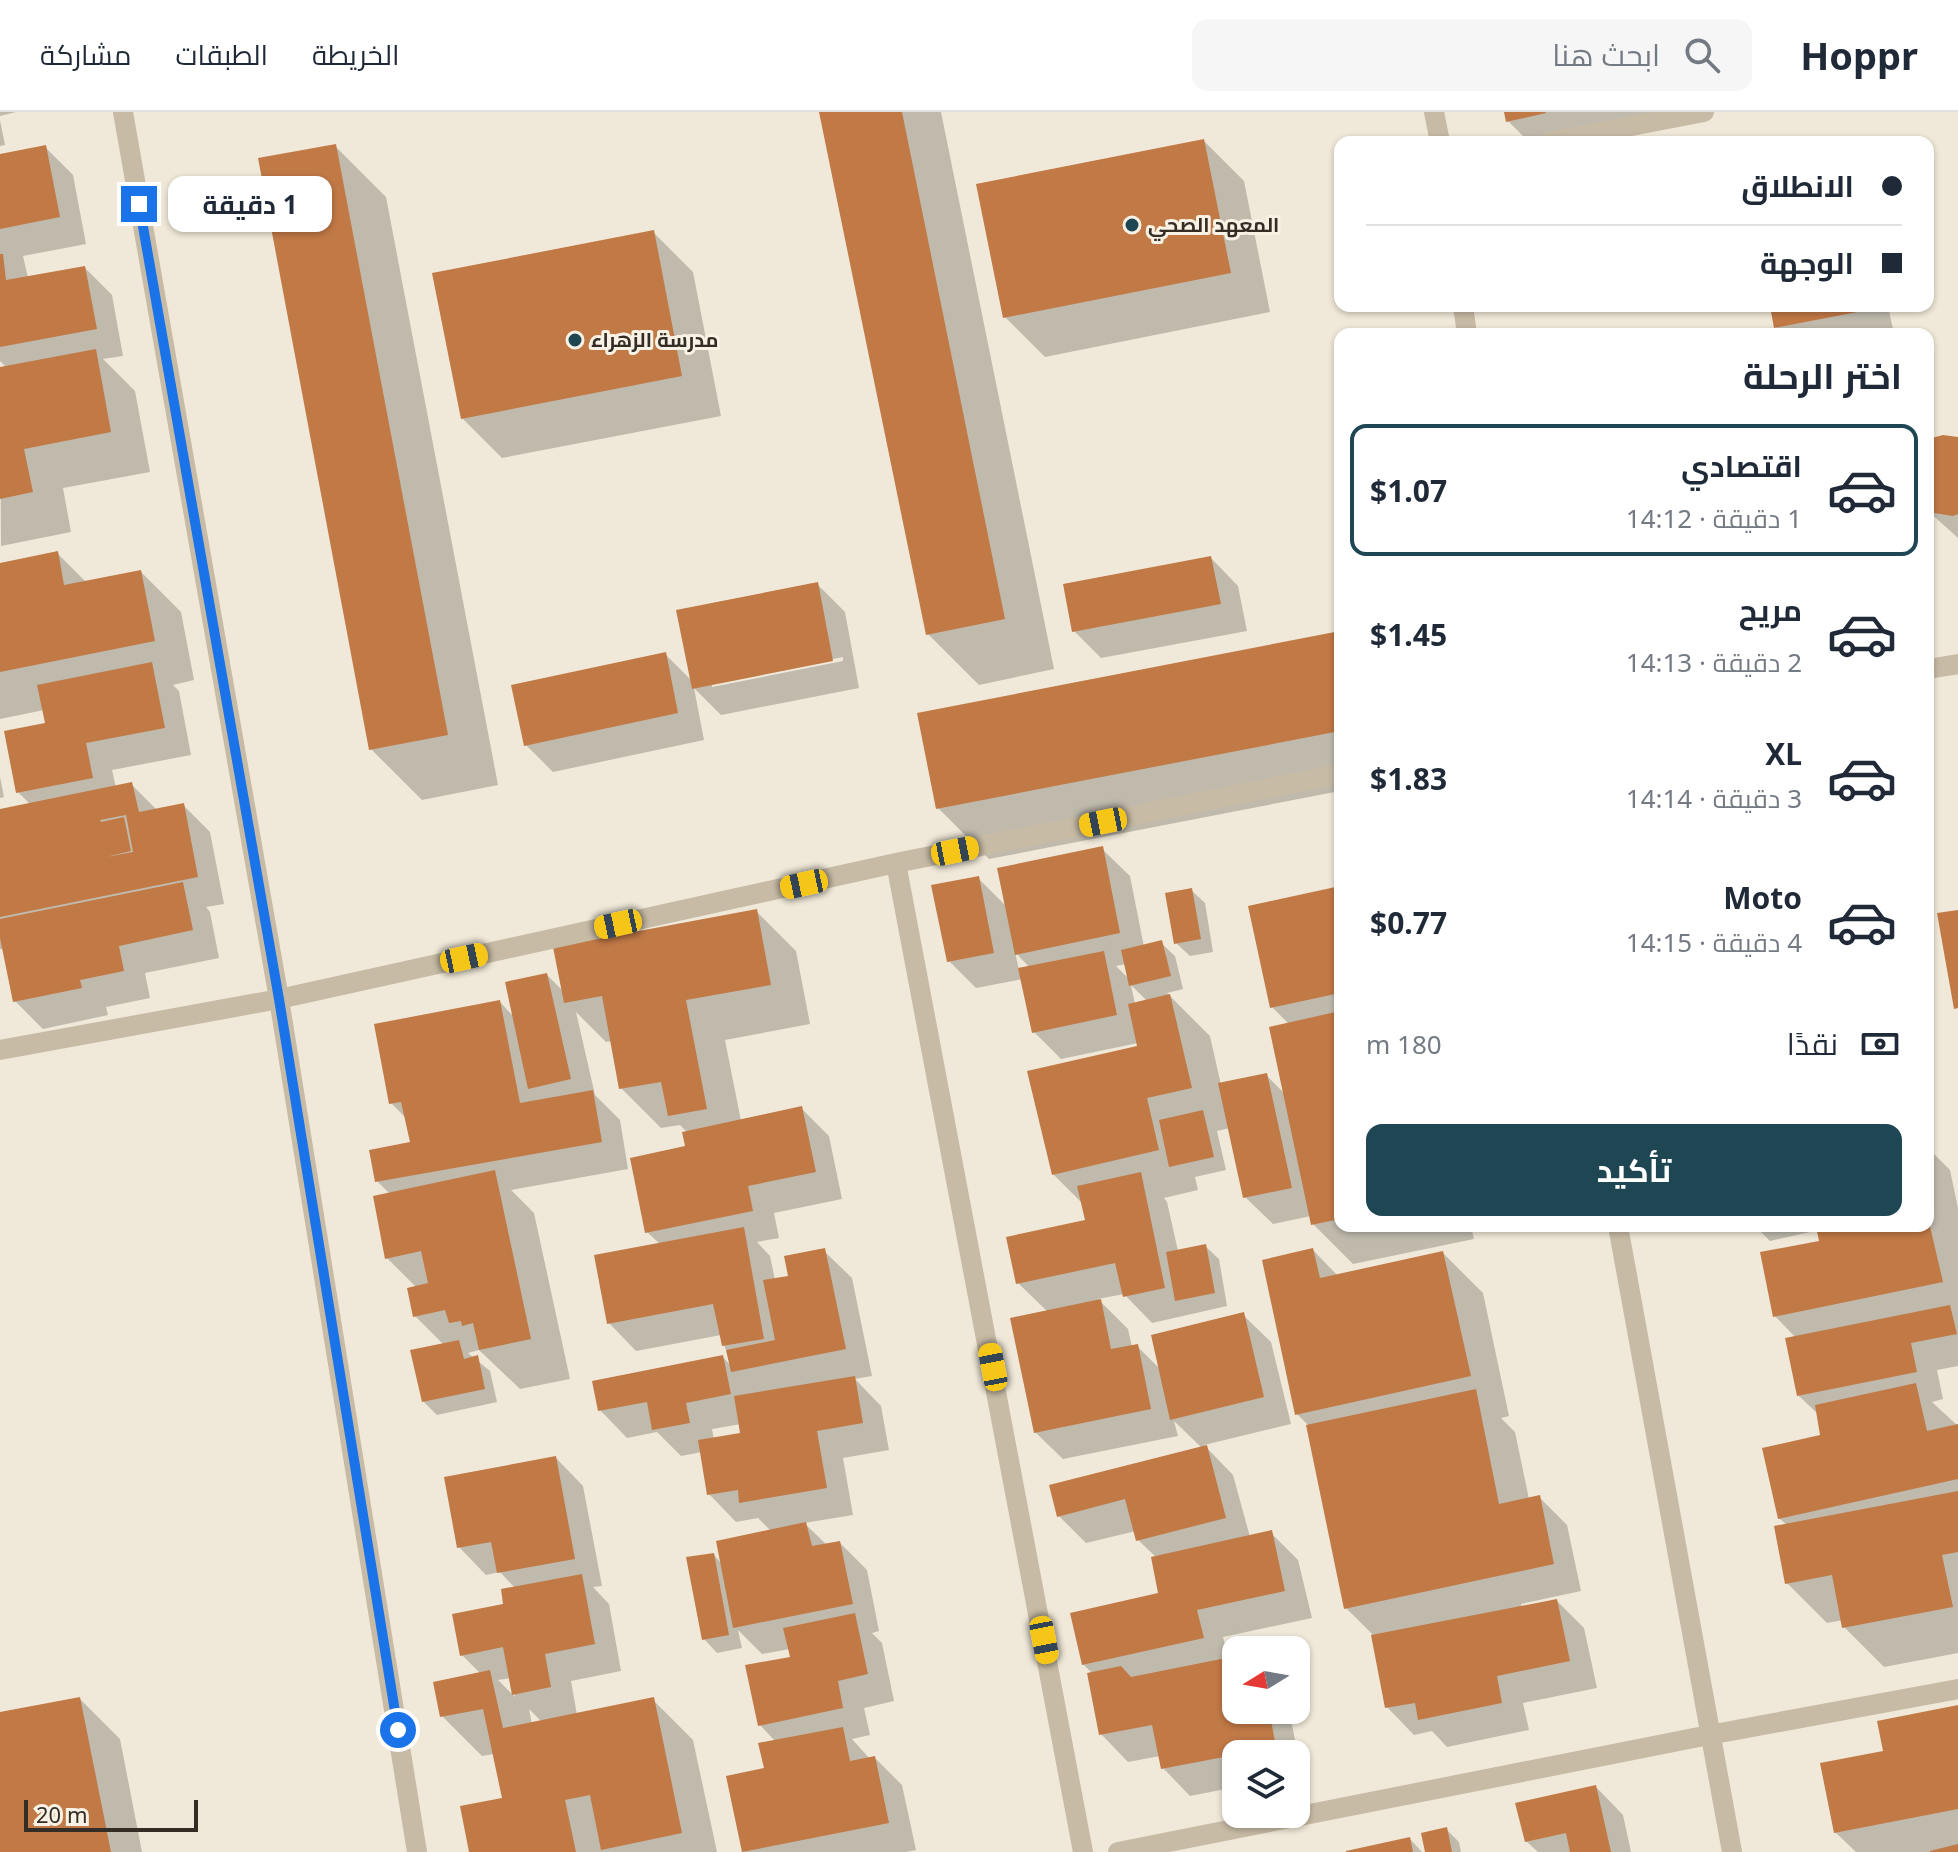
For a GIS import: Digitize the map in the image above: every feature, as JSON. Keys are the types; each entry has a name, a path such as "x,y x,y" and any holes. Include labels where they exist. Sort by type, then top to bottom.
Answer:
{"street":[{"path":"123,112 279,999 417,1852"},
{"path":"1434,112 1439,136"},
{"path":"1579,136 1704,112"},
{"path":"1934,668 1958,664"},
{"path":"0,1050 279,999 896,863 1334,775"},
{"path":"896,863 1083,1852"},
{"path":"1619,1232 1732,1852"},
{"path":"1118,1852 1958,1689"}],"building":[{"path":"819,112 902,112 1005,619 926,635"},
{"path":"1504,112 1545,112 1546,113 1506,122"},
{"path":"1204,139 1231,273 1003,318 976,184"},
{"path":"336,144 448,735 369,750 258,158"},
{"path":"46,145 60,217 0,229 0,154"},
{"path":"654,230 682,376 461,419 432,273"},
{"path":"0,254 3,254 6,280 85,266 97,329 0,347"},
{"path":"1771,312 1858,312 1774,328"},
{"path":"96,349 111,432 24,449 33,492 0,499 0,367"},
{"path":"1934,437 1958,437 1958,514 1953,516 1934,513"},
{"path":"58,551 64,585 141,570 155,641 0,672 0,563"},
{"path":"1211,556 1221,604 1072,632 1063,584"},
{"path":"818,582 833,661 692,689 676,610"},
{"path":"1334,632 1334,732 936,809 917,713"},
{"path":"666,652 678,713 524,746 511,685"},
{"path":"152,662 165,728 86,743 93,778 16,793 4,731 45,723 37,685"},
{"path":"132,782 139,812 184,803 198,877 0,917 0,809","holes":["126,815 133,852 106,857 131,851 124,817 100,820"]},
{"path":"1103,846 1120,933 1015,955 997,868"},
{"path":"979,876 994,953 947,962 931,885"},
{"path":"183,882 193,930 119,946 124,971 80,980 82,988 13,1002 0,938 0,919"},
{"path":"1334,887 1334,994 1270,1008 1248,906"},
{"path":"1192,888 1201,939 1174,944 1165,893"},
{"path":"757,909 771,985 686,1000 707,1109 668,1116 661,1082 619,1089 602,996 564,1003 553,947"},
{"path":"1958,910 1958,1008 1954,1009 1937,913"},
{"path":"1162,940 1171,976 1129,986 1121,950"},
{"path":"1104,951 1117,1015 1032,1033 1018,968"},
{"path":"547,973 571,1079 528,1089 505,982"},
{"path":"1170,994 1192,1088 1147,1098 1159,1150 1052,1175 1027,1071 1137,1046 1128,1004"},
{"path":"500,1000 520,1103 593,1090 602,1142 375,1182 369,1150 410,1142 401,1102 389,1104 374,1024"},
{"path":"1334,1012 1334,1220 1311,1225 1269,1027"},
{"path":"1267,1073 1292,1188 1243,1198 1218,1083"},
{"path":"802,1106 816,1172 748,1186 753,1211 645,1233 630,1158 685,1146 682,1132"},
{"path":"1203,1110 1214,1157 1169,1167 1159,1120"},
{"path":"495,1170 531,1339 479,1350 473,1323 462,1326 461,1321 449,1323 445,1310 413,1317 407,1288 428,1283 421,1251 385,1259 373,1196"},
{"path":"1141,1172 1165,1288 1123,1297 1115,1263 1016,1284 1006,1237 1085,1220 1077,1186"},
{"path":"744,1227 764,1339 722,1346 713,1304 607,1324 594,1255"},
{"path":"1817,1232 1931,1232 1943,1282 1773,1317 1760,1252 1819,1241"},
{"path":"1206,1244 1215,1293 1175,1301 1166,1252"},
{"path":"825,1248 846,1349 731,1372 726,1350 775,1340 763,1280 788,1276 784,1256"},
{"path":"1313,1248 1320,1278 1443,1251 1471,1376 1295,1415 1262,1260"},
{"path":"1101,1299 1111,1349 1138,1344 1151,1409 1034,1433 1010,1318"},
{"path":"1950,1305 1957,1334 1911,1343 1917,1372 1797,1396 1785,1338"},
{"path":"1244,1312 1264,1397 1170,1420 1151,1335"},
{"path":"459,1340 464,1359 478,1355 485,1389 422,1402 410,1350"},
{"path":"723,1355 731,1394 686,1403 690,1423 652,1430 647,1402 598,1411 592,1381"},
{"path":"855,1376 863,1423 817,1431 827,1488 739,1503 738,1490 707,1495 698,1440 740,1433 734,1396"},
{"path":"1916,1383 1927,1431 1958,1424 1958,1479 1778,1519 1762,1448 1820,1435 1815,1405"},
{"path":"1476,1389 1499,1504 1540,1495 1554,1564 1344,1609 1306,1425"},
{"path":"1207,1445 1226,1518 1136,1541 1125,1499 1057,1517 1049,1485"},
{"path":"556,1456 575,1559 497,1573 491,1542 457,1548 444,1477"},
{"path":"1958,1491 1958,1552 1942,1555 1953,1607 1842,1628 1832,1575 1785,1584 1774,1526"},
{"path":"806,1522 812,1546 840,1541 853,1604 733,1628 716,1541"},
{"path":"1272,1530 1285,1591 1197,1610 1204,1638 1082,1665 1070,1613 1158,1593 1151,1557"},
{"path":"714,1553 729,1635 702,1640 686,1557"},
{"path":"582,1574 595,1644 545,1654 551,1687 512,1695 503,1647 460,1656 452,1614 503,1604 501,1589"},
{"path":"1557,1599 1570,1661 1497,1676 1502,1703 1418,1720 1415,1703 1385,1708 1371,1635"},
{"path":"855,1613 868,1674 838,1681 843,1708 758,1726 745,1665 790,1657 783,1628"},
{"path":"1222,1659 1222,1724 1272,1724 1275,1740 1222,1740 1222,1757 1161,1769 1152,1725 1099,1735 1087,1673 1121,1666 1131,1677"},
{"path":"490,1670 503,1728 654,1697 682,1833 601,1850 590,1795 565,1800 576,1852 469,1852 460,1806 502,1798 483,1709 440,1717 433,1682"},
{"path":"80,1697 111,1852 0,1852 0,1712"},
{"path":"1958,1705 1958,1809 1834,1833 1820,1763 1883,1751 1877,1721"},
{"path":"843,1727 850,1761 875,1756 889,1823 742,1852 726,1776 764,1768 758,1743"},
{"path":"1596,1785 1611,1852 1570,1852 1566,1833 1525,1842 1515,1803"},
{"path":"1447,1827 1452,1852 1425,1852 1421,1833"},
{"path":"1410,1837 1413,1852 1346,1852 1346,1851"},
{"path":"1958,1844 1958,1852 1930,1852 1930,1851"}],"place":[{"name":"المعهد الصحي","path":"1132,225"},
{"name":"مدرسة الزهراء","path":"575,340"}],"route":[{"path":"139,204 279,999 398,1730"}]}
